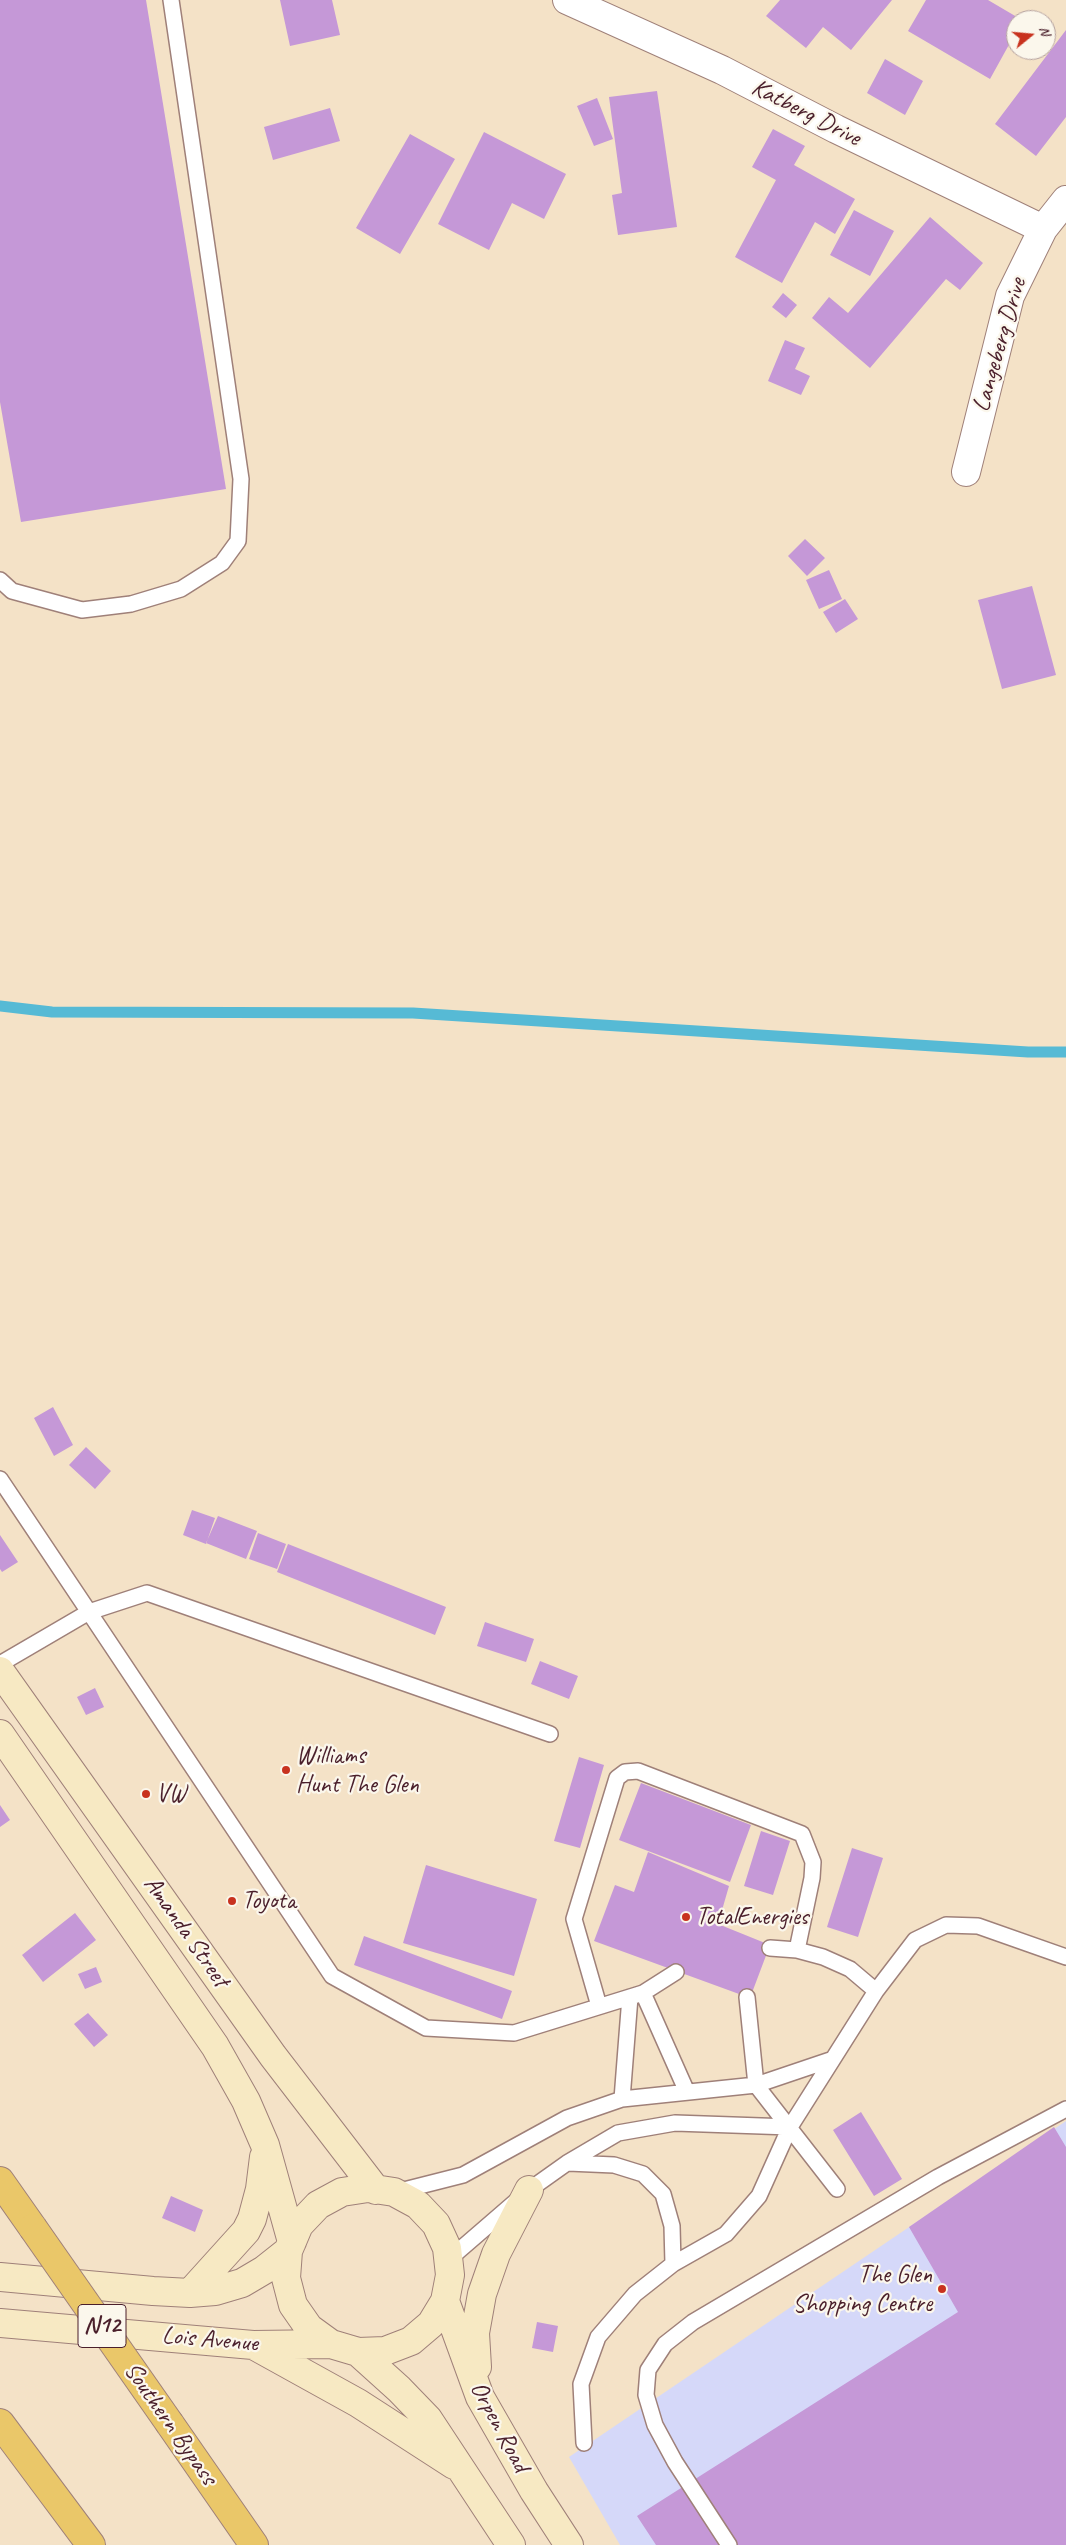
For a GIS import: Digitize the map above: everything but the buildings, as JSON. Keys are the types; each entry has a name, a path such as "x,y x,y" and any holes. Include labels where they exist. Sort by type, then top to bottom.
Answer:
{"highway":[{"name":"Southern Bypass","path":"0,2181 254,2545"},
{"path":"0,2422 91,2545"}],"street":[{"name":"Katberg Drive","path":"567,0 722,70 836,129 1043,230"},
{"name":"Langeberg Drive","path":"966,472 1010,296 1043,230 1066,200"},
{"name":"Amanda Street","path":"0,1671 273,2056 385,2191"},
{"name":"Amanda Street","path":"0,1734 203,2026 246,2101 265,2145 290,2246"},
{"path":"190,2293 238,2242 252,2219 260,2189 265,2145"},
{"path":"368,2188 385,2191 418,2205 436,2224 448,2248 450,2275 445,2301 431,2324 410,2341 385,2351 358,2352 331,2344 309,2328 293,2305 286,2278 290,2246 299,2225 318,2205 342,2192 368,2188"},
{"path":"480,2397 475,2333 482,2294 496,2254 529,2190"},
{"name":"Lois Avenue","path":"0,2276 190,2293 215,2291 242,2283 264,2270 290,2246"},
{"name":"Orpen Road","path":"445,2301 480,2397 534,2491 569,2545"},
{"name":"Lois Avenue","path":"0,2323 253,2345 331,2344"},
{"path":"253,2345 358,2403 463,2471"},
{"name":"Orpen Road","path":"358,2352 399,2389 428,2419 511,2545"}],"lane":[{"path":"0,580 12,591 82,610 131,604 181,590 222,564 238,541 240,479 171,0"},
{"path":"0,1479 332,1976 426,2028 514,2033 637,1995 676,1972"},
{"path":"0,1664 89,1612 147,1593 550,1734"},
{"path":"598,2006 574,1919 617,1778 626,1772 638,1771 802,1834 813,1862 812,1878 797,1950"},
{"path":"584,2443 581,2384 598,2337 635,2294 673,2264 726,2234 759,2196 790,2127 876,1990 915,1940 946,1925 978,1926 1066,1957"},
{"path":"770,1948 797,1950 823,1957 850,1970 876,1990"},
{"path":"637,1995 687,2092"},
{"path":"622,2099 637,1995"},
{"path":"747,1998 756,2085 837,2189"},
{"path":"385,2191 463,2175 568,2118 622,2099 756,2085 833,2059"},
{"path":"729,2545 675,2462 655,2425 646,2395 648,2370 664,2344 692,2322 938,2177 1066,2110"},
{"path":"448,2260 529,2190 568,2163 618,2134 675,2123 790,2127"},
{"path":"568,2163 614,2164 643,2174 663,2194 672,2226 673,2264"}],"shaded area":[{"name":"The Glen Shopping Centre","path":"1066,2121 1066,2545 620,2545 569,2457"}],"waterway":[{"path":"0,1006 52,1012 413,1013 1028,1052 1066,1052"}],"place":[{"name":"Williams Hunt The Glen","path":"286,1770"},
{"name":"VW","path":"146,1794"},
{"name":"Toyota","path":"232,1901"},
{"name":"TotalEnergies","path":"686,1917"},
{"name":"The Glen Shopping Centre","path":"942,2289"}]}
